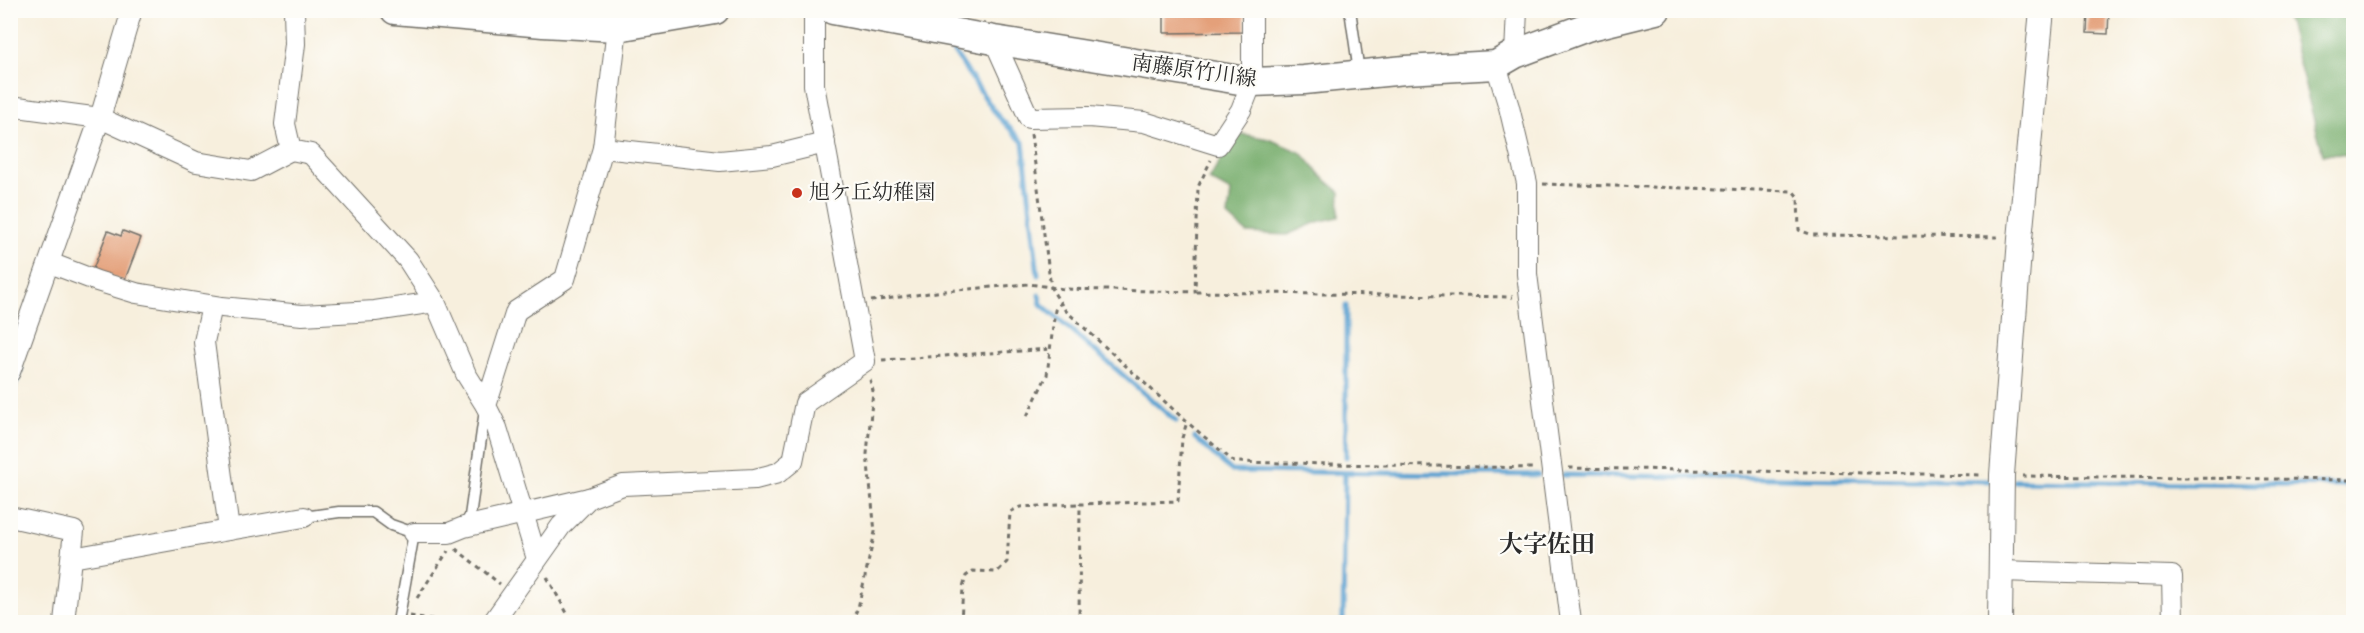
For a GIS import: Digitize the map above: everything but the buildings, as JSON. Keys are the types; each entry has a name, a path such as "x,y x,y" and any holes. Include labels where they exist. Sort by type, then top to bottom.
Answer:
{"main road":[{"path":"395,10 543,23 715,10"},
{"name":"南藤原竹川線","path":"833,10 876,14 994,40 1252,82 1304,80 1506,60 1587,27 1656,10"}],"street":[{"path":"10,372 55,265 132,10"},
{"path":"291,150 285,124 295,44 294,10"},
{"path":"414,533 449,533 464,527 589,498 623,485 755,479 778,473 793,461 805,403 865,361 814,85 814,10"},
{"path":"994,40 1029,118 1089,117 1144,122 1218,145 1241,110 1252,82 1252,10"},
{"path":"1517,10 1506,60 1509,107 1527,188 1527,274 1571,622"},
{"path":"2000,622 2002,476 2020,239 2042,10"},
{"path":"486,406 516,311 565,279 603,148 618,19"},
{"path":"10,106 100,118 196,162 251,171 291,150 311,154 408,260 435,302 466,374 497,428 537,559"},
{"path":"603,148 720,161 772,156 825,143"},
{"path":"55,265 136,293 212,306 302,315 375,311 435,302"},
{"path":"212,306 204,342 230,530"},
{"path":"493,622 561,526 589,498"},
{"path":"10,517 74,531 64,622"},
{"path":"72,558 304,517"},
{"path":"2000,571 2172,576 2173,622"},
{"path":"509,622 511,597"}],"lane":[{"path":"1350,10 1359,74"},
{"path":"464,527 470,516 486,406"},
{"path":"304,517 339,512 373,512 391,525 414,533 401,619"}],"path":[{"path":"1029,118 1051,288 1065,310 1234,462 2354,480"},
{"path":"1196,292 1198,187 1218,145"},
{"path":"1527,188 1542,184 1793,191 1798,197 1799,230 1813,235 2020,239"},
{"path":"854,303 944,291 1029,284 1051,288 1196,292 1530,297"},
{"path":"1027,416 1047,375 1055,310 1060,303"},
{"path":"851,622 858,608 875,532 867,454 873,391 865,361 1051,349"},
{"path":"961,622 963,586 966,576 974,571 997,572 1007,562 1010,512 1020,507 1178,501 1182,438 1187,422"},
{"path":"1079,622 1080,504"},
{"path":"401,619 452,546 511,597"},
{"path":"537,559 572,622"},
{"path":"401,619 450,622"}],"green space":[{"path":"2285,11 2353,11 2353,155 2323,154"},
{"path":"1236,133 1269,139 1302,153 1322,177 1340,192 1339,217 1317,222 1287,235 1247,233 1228,216 1231,192 1209,180"}],"waterway":[{"path":"951,48 997,115 1023,142 1038,275"},
{"path":"1039,295 1041,304 1176,421"},
{"path":"1346,306 1346,457"},
{"path":"10,399 21,369"},
{"path":"1195,438 1232,471 1538,475"},
{"path":"1343,622 1345,473"},
{"path":"1563,475 1992,481"},
{"path":"2015,481 2354,485"}],"place":[{"name":"旭ケ丘幼稚園","path":"797,193"}],"district":[{"name":"大字佐田","path":"1547,546"}]}
